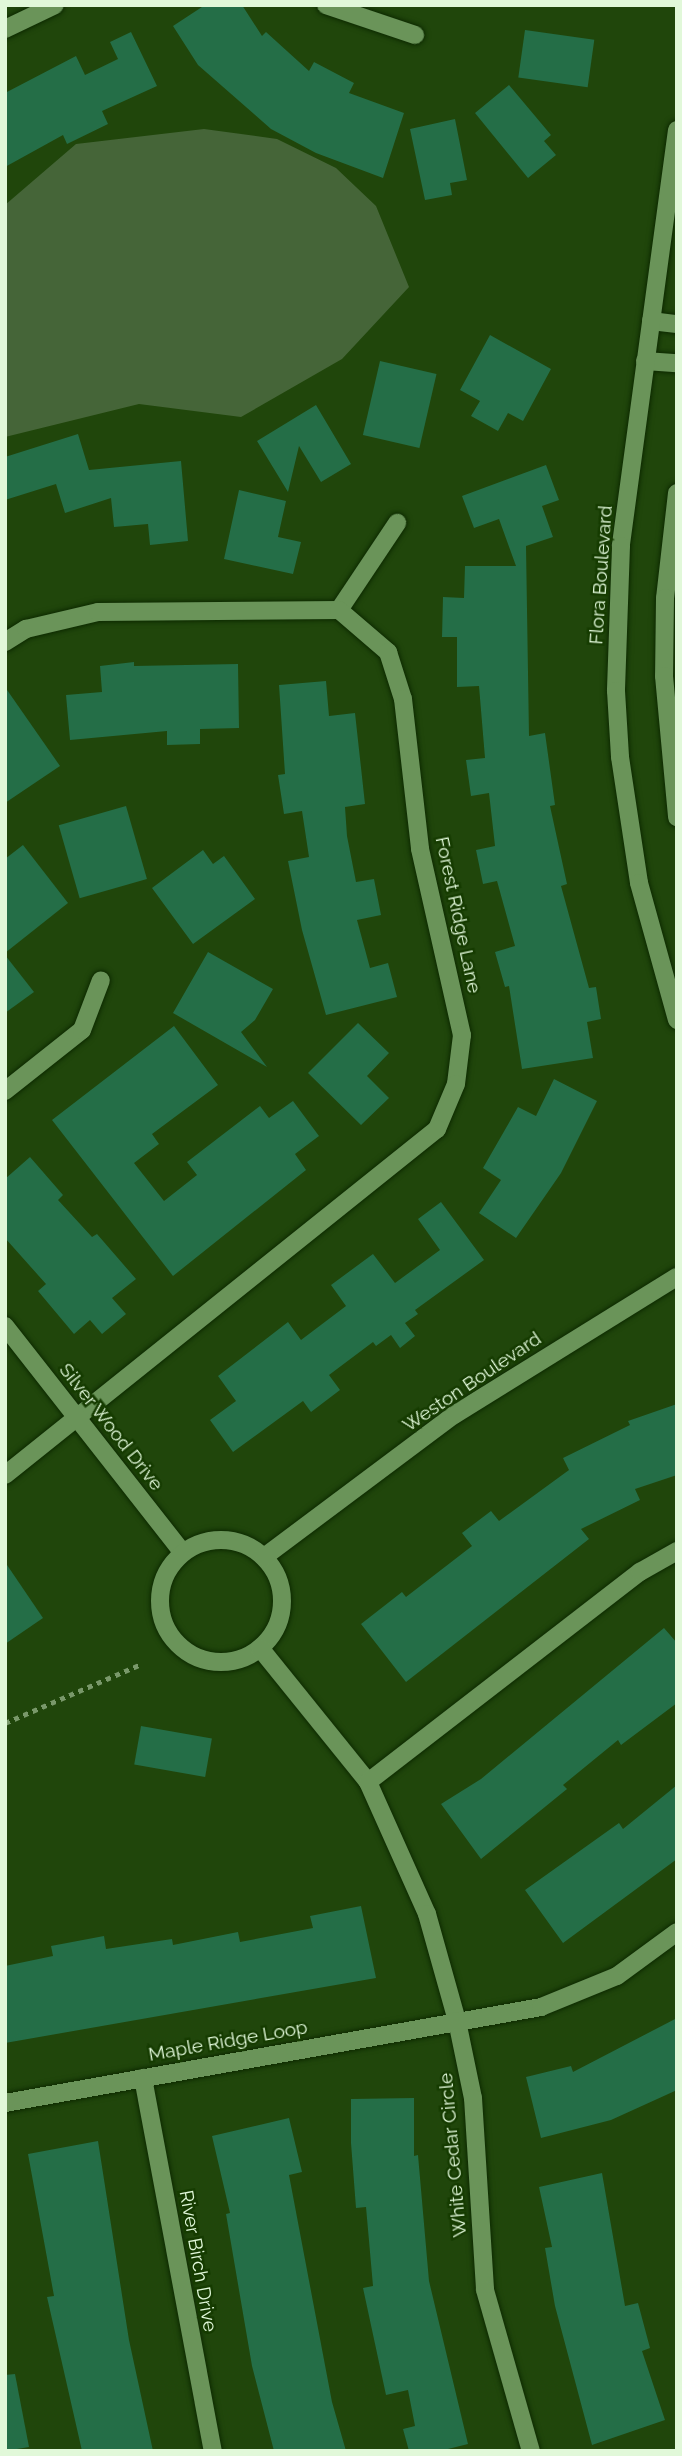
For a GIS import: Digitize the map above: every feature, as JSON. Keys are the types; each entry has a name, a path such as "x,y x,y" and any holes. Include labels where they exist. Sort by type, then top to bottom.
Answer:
{"street":[{"path":"5,29 55,5"},
{"path":"326,5 415,35"},
{"name":"Flora Boulevard","path":"677,130 621,545 616,691 637,870 677,1020"},
{"path":"651,321 677,324"},
{"path":"645,361 677,363"},
{"path":"677,492 665,598 664,676 677,817"},
{"path":"5,642 26,629 98,612 339,610 397,523"},
{"name":"Forest Ridge Lane","path":"5,1475 437,1129 456,1084 462,1035 420,849 403,699 388,652 339,610"},
{"path":"5,1091 82,1030 101,980"},
{"name":"Weston Boulevard","path":"264,1557 453,1415 677,1277"},
{"name":"Silver Wood Drive","path":"5,1326 183,1553"},
{"path":"233,1541 264,1557 280,1583 282,1604 278,1625 260,1648 229,1662 213,1662 193,1656 172,1637 160,1604 165,1576 183,1553 204,1542 233,1541"},
{"path":"368,1782 640,1572 677,1551"},
{"name":"White Cedar Circle","path":"260,1648 368,1782 428,1914 457,2021 472,2098 485,2290 531,2451"},
{"name":"Maple Ridge Loop","path":"5,2103 541,2007 617,1976 677,1933"},
{"name":"River Birch Drive","path":"143,2078 213,2451"}],"path":[{"path":"5,1723 139,1665"}],"green space":[{"path":"204,129 277,139 336,168 376,206 409,287 342,359 241,417 139,404 5,437 5,205 76,144"}],"building":[{"path":"205,5 242,5 262,36 266,32 309,71 314,62 354,83 349,93 404,113 383,178 316,153 271,129 198,65 173,26"},
{"path":"525,30 594,40 588,87 518,78"},
{"path":"131,32 157,86 102,111 108,124 67,144 63,135 5,167 5,93 76,56 85,75 118,59 110,42"},
{"path":"509,85 551,135 544,141 556,155 528,178 475,113"},
{"path":"455,119 467,180 450,183 452,195 425,200 410,129"},
{"path":"490,335 551,369 523,421 508,413 498,431 471,416 480,401 460,390"},
{"path":"380,361 437,374 419,448 363,435"},
{"path":"316,405 351,464 321,482 299,446 288,492 257,441"},
{"path":"78,434 89,470 181,461 188,541 150,545 148,524 114,527 111,498 65,513 56,484 5,500 5,457"},
{"path":"546,465 559,500 542,506 553,537 526,546 529,736 545,733 555,805 550,806 567,884 561,886 589,988 596,987 601,1019 587,1022 593,1058 522,1069 509,986 505,987 495,952 515,946 497,881 483,884 476,850 495,846 489,793 471,796 466,760 485,758 479,686 457,687 457,637 442,637 443,597 464,598 465,566 516,566 499,519 474,528 462,496"},
{"path":"239,490 286,501 278,537 301,542 293,574 224,559"},
{"path":"134,662 134,666 238,664 239,728 200,729 200,744 167,745 167,731 70,740 66,695 102,692 100,666"},
{"path":"326,681 329,716 355,713 365,804 345,807 347,836 356,882 374,879 381,915 357,920 370,968 388,963 397,997 326,1015 302,930 288,861 309,857 302,811 284,814 278,775 285,774 279,685"},
{"path":"5,687 60,766 5,803"},
{"path":"126,806 147,879 80,898 59,825"},
{"path":"23,845 68,903 5,953 5,859"},
{"path":"203,850 213,864 224,856 255,899 193,944 152,888"},
{"path":"208,952 273,989 255,1020 241,1032 267,1067 173,1013"},
{"path":"5,955 34,992 5,1013"},
{"path":"358,1023 389,1053 367,1076 389,1098 361,1125 308,1073"},
{"path":"174,1026 218,1085 152,1134 159,1144 134,1163 164,1201 197,1175 187,1162 260,1106 269,1118 293,1101 319,1136 295,1154 306,1170 173,1276 52,1120"},
{"path":"554,1079 597,1101 561,1173 516,1238 479,1213 501,1180 483,1168 518,1107 536,1116"},
{"path":"30,1157 63,1195 58,1200 92,1237 97,1234 136,1279 112,1298 126,1314 102,1334 90,1320 74,1334 38,1291 46,1284 5,1238 5,1179"},
{"path":"441,1202 484,1260 415,1310 418,1314 405,1323 415,1336 400,1348 391,1335 376,1346 373,1342 329,1375 340,1390 311,1412 303,1401 233,1452 210,1420 236,1401 218,1376 288,1322 301,1340 346,1306 331,1285 373,1254 395,1283 440,1250 418,1219"},
{"path":"677,1404 677,1475 635,1489 640,1500 581,1529 589,1539 406,1682 361,1624 402,1592 406,1597 472,1546 462,1533 491,1511 499,1521 569,1470 563,1458 630,1425 628,1421"},
{"path":"5,1562 43,1618 5,1644"},
{"path":"664,1628 677,1643 677,1703 621,1745 618,1740 563,1785 567,1789 481,1859 441,1804 481,1779"},
{"path":"141,1726 212,1739 205,1777 134,1764"},
{"path":"677,1785 677,1859 563,1943 525,1890 619,1823 623,1829"},
{"path":"361,1906 376,1978 5,2043 5,1966 53,1956 51,1946 104,1936 106,1949 172,1939 173,1945 238,1932 240,1942 313,1928 310,1916"},
{"path":"677,2018 677,2090 611,2120 541,2138 526,2077 571,2066 573,2072"},
{"path":"414,2098 414,2156 418,2155 429,2281 468,2444 440,2451 409,2451 403,2429 415,2426 408,2390 386,2395 363,2288 373,2286 366,2207 356,2208 351,2143 351,2099"},
{"path":"289,2118 302,2172 289,2175 332,2402 346,2451 274,2451 252,2366 226,2214 230,2213 212,2136"},
{"path":"98,2141 129,2340 153,2451 82,2451 47,2297 54,2296 28,2154"},
{"path":"602,2173 625,2306 638,2303 650,2348 642,2351 665,2420 592,2445 555,2306 545,2248 552,2247 539,2187"},
{"path":"15,2374 29,2447 5,2451 5,2375"}]}
